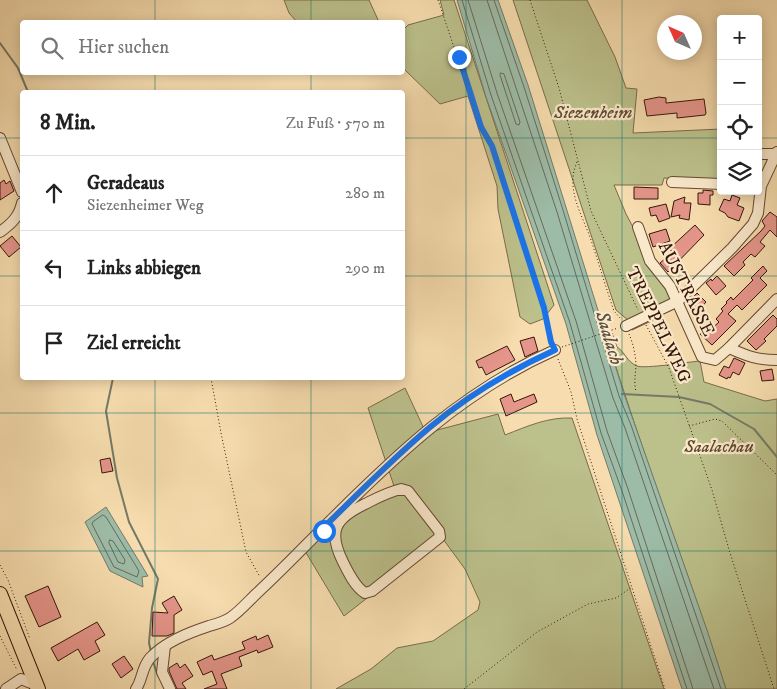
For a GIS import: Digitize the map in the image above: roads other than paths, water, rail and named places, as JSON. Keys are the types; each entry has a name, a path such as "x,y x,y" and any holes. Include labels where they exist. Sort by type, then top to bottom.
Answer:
{"main road":[{"path":"0,594 37,687"}],"street":[{"path":"0,138 20,187"},
{"path":"762,154 776,153 762,182"},
{"path":"672,182 717,184"},
{"path":"624,326 678,301 732,248 752,224 758,213 759,195"},
{"path":"0,232 20,213"},
{"name":"AUSTRASSE","path":"638,226 650,261 670,286 702,357 715,360 730,348 777,299"},
{"path":"730,348 748,357 762,360 777,360"},
{"path":"136,689 139,685 143,667 157,652 188,633 229,619 293,560 321,530 430,426 523,364 557,349"},
{"path":"401,489 408,491 441,534 439,540 372,591 365,593 355,583 344,566 339,555 335,536 337,525 348,512 388,493 401,489"},
{"path":"321,530 335,536"},
{"path":"157,652 162,672 170,689"},
{"path":"6,689 21,679 37,687"}],"water":[{"path":"457,0 498,0 528,85 624,394 726,689 682,689 597,435 566,324 486,97"},
{"path":"106,507 148,576 142,577 143,587 110,571 85,522"}],"waterway":[{"path":"0,43 20,73"},
{"path":"21,75 27,90"},
{"path":"113,380 106,411 117,478 129,522 158,579 152,608 149,643 151,652"},
{"path":"622,394 679,397 710,404 754,429 777,457"},
{"path":"153,662 158,676"}],"park label":[{"name":"Siezenheim","path":"593,113"},
{"name":"Saalachau","path":"719,447"}],"water label":[{"name":"Saalach","path":"609,338"}]}
